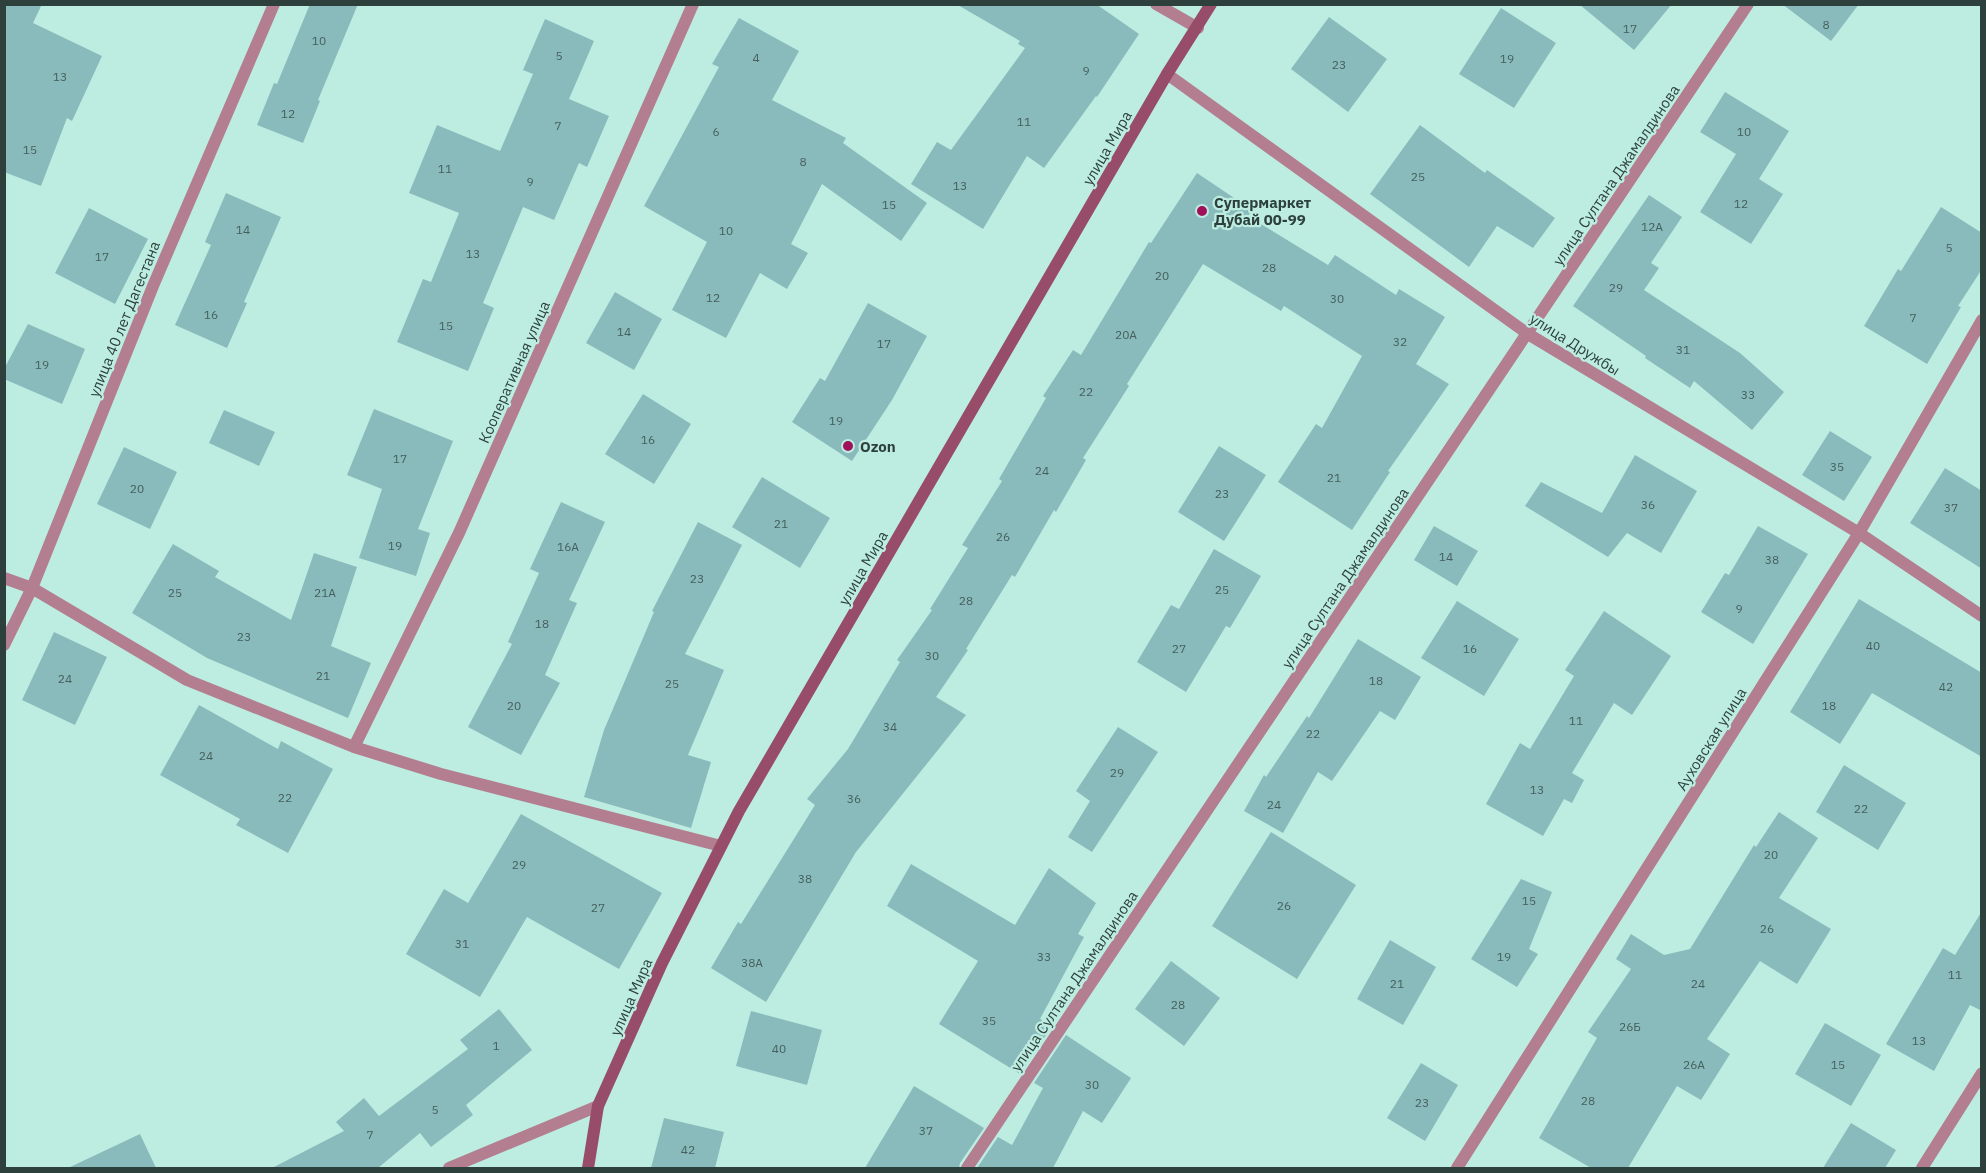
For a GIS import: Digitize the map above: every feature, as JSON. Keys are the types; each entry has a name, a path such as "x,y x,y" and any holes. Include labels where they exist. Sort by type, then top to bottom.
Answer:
{"main road":[{"name":"улица Мира","path":"588,1168 598,1106 662,963 739,811 1167,74 1211,4"}],"street":[{"name":"улица 40 лет Дагестана","path":"4,645 32,588 153,286 274,4"},
{"name":"Кооперативная улица","path":"354,747 459,533 693,4"},
{"path":"1156,4 1198,28"},
{"name":"улица Султана Джамалдинова","path":"967,1168 1748,4"},
{"name":"улица Дружбы","path":"1167,74 1528,334 1859,533 1982,616"},
{"name":"Ауховская улица","path":"1457,1168 1859,533 1982,320"},
{"path":"4,578 32,588 187,680 354,747 441,774 721,846"},
{"path":"1922,1168 1982,1073"},
{"path":"449,1168 598,1106"}],"building":[{"path":"4,4 42,4 33,23 102,56 72,121 67,118 41,186 4,172"},
{"path":"310,4 358,4 318,100 320,101 303,143 257,125 274,83 277,84"},
{"path":"956,4 1096,4 1139,34 1097,97 1044,168 1027,156 983,229 911,184 937,142 951,150 1025,48 1018,44 1020,41"},
{"path":"1579,4 1672,4 1634,50"},
{"path":"1782,4 1859,4 1831,41"},
{"path":"1501,8 1556,43 1514,108 1459,74"},
{"path":"1329,17 1387,59 1348,112 1291,69"},
{"path":"739,18 799,51 772,100 846,138 843,143 927,203 901,241 822,184 791,244 808,253 787,289 760,273 726,338 672,310 707,242 644,206 719,67 712,64"},
{"path":"545,19 594,41 569,99 609,116 587,167 579,163 554,220 523,207 483,303 494,308 468,371 397,342 423,279 431,282 459,213 409,193 437,125 500,151 533,74 523,70"},
{"path":"1725,92 1789,131 1759,179 1783,194 1751,244 1700,212 1736,154 1700,132"},
{"path":"1420,125 1485,173 1487,170 1555,218 1533,248 1497,226 1469,267 1370,194"},
{"path":"1197,173 1252,210 1248,216 1328,265 1335,255 1396,295 1399,289 1445,317 1416,364 1449,384 1388,471 1390,472 1352,530 1278,482 1316,424 1322,428 1362,356 1284,306 1281,311 1203,264 1083,458 1086,460 1056,512 1054,510 1015,577 1012,575 966,649 968,650 936,697 966,715 856,852 766,1002 711,968 738,922 741,924 815,805 807,799 848,749 900,662 897,660 932,610 930,609 968,548 962,545 1002,481 999,479 1046,398 1043,396 1073,350 1081,355 1149,242 1151,243"},
{"path":"226,193 281,217 244,302 247,303 227,348 175,325 211,245 205,242"},
{"path":"1649,195 1682,217 1651,263 1659,268 1644,290 1740,353 1784,392 1752,430 1694,381 1690,388 1573,306"},
{"path":"1941,207 1982,233 1982,269 1958,306 1961,307 1927,364 1864,326 1898,269 1901,271"},
{"path":"89,208 148,239 115,304 55,273"},
{"path":"615,292 662,319 634,370 586,343"},
{"path":"868,303 927,336 892,400 852,461 792,422 820,378 825,381"},
{"path":"28,324 85,349 62,404 4,379 4,369"},
{"path":"643,394 691,424 654,484 605,454"},
{"path":"374,409 453,441 418,529 430,533 416,576 359,558 382,489 347,475"},
{"path":"224,410 275,432 259,466 209,443"},
{"path":"1830,431 1872,457 1844,501 1802,475"},
{"path":"1219,446 1266,475 1224,541 1178,512"},
{"path":"124,447 177,472 150,529 97,504"},
{"path":"1635,455 1697,491 1661,553 1627,533 1608,557 1525,506 1541,482 1602,513"},
{"path":"1945,468 1982,491 1982,569 1910,523"},
{"path":"762,477 830,518 800,568 732,527"},
{"path":"561,502 605,522 569,600 577,603 545,675 560,683 521,755 468,727 512,644 508,642 539,573 530,569"},
{"path":"698,522 742,545 685,654 724,670 688,755 711,762 691,828 584,797 604,730 654,612 652,611"},
{"path":"1434,526 1478,551 1457,586 1414,560"},
{"path":"1758,526 1808,554 1753,644 1701,612 1725,573 1729,575"},
{"path":"173,544 219,571 215,577 291,620 314,553 357,567 331,646 371,663 348,718 207,658 132,613"},
{"path":"1214,549 1261,576 1230,628 1226,626 1186,692 1137,662 1171,605 1179,609"},
{"path":"1859,599 1982,673 1982,757 1872,693 1840,744 1790,712"},
{"path":"1457,601 1519,639 1484,696 1421,658"},
{"path":"1604,611 1671,656 1632,715 1614,703 1572,773 1584,780 1572,803 1564,799 1543,836 1486,804 1520,743 1530,749 1574,676 1565,670"},
{"path":"54,632 107,657 75,725 22,700"},
{"path":"1358,639 1421,677 1395,720 1380,711 1332,781 1318,772 1283,833 1244,811 1264,775 1266,777 1307,716 1309,718"},
{"path":"199,705 278,749 281,741 333,769 288,853 236,825 240,819 160,775"},
{"path":"1118,727 1158,752 1092,852 1068,837 1090,801 1076,791"},
{"path":"1844,765 1906,803 1878,850 1816,812"},
{"path":"1779,812 1818,838 1779,898 1831,929 1797,984 1760,961 1707,1039 1730,1054 1701,1100 1677,1086 1628,1168 1591,1168 1539,1138 1597,1038 1588,1032 1631,969 1616,959 1631,934 1664,955 1690,949 1754,845 1756,847"},
{"path":"521,814 662,893 619,969 527,917 480,997 406,954 444,889 468,903"},
{"path":"1271,832 1356,885 1297,979 1212,926"},
{"path":"911,864 1015,925 1049,868 1096,903 1078,934 1084,937 1040,1019 1052,1026 1020,1074 939,1024 978,961 887,906"},
{"path":"1521,879 1552,892 1529,949 1538,954 1517,987 1471,959"},
{"path":"1982,911 1982,1011 1970,1005 1934,1071 1886,1044 1943,948 1955,955"},
{"path":"1390,940 1436,967 1403,1025 1357,999"},
{"path":"1171,961 1220,998 1184,1046 1135,1009"},
{"path":"499,1009 532,1050 466,1105 473,1115 431,1147 420,1133 378,1168 272,1168 344,1131 336,1122 364,1098 379,1116 468,1049 460,1040"},
{"path":"751,1011 822,1030 807,1085 736,1066"},
{"path":"1825,1023 1881,1055 1851,1106 1795,1074"},
{"path":"1066,1035 1131,1078 1102,1123 1083,1111 1053,1168 977,1168 998,1137 1012,1145 1043,1088 1034,1083"},
{"path":"1421,1063 1458,1085 1425,1141 1387,1118"},
{"path":"914,1086 984,1128 960,1163 959,1168 865,1168"},
{"path":"664,1118 724,1132 715,1168 651,1168"},
{"path":"1851,1123 1896,1150 1885,1168 1823,1168"},
{"path":"140,1134 156,1168 68,1168"}],"place":[{"name":"Супермаркет Дубай 00-99","path":"1202,211"},
{"name":"Ozon","path":"848,446"}]}
